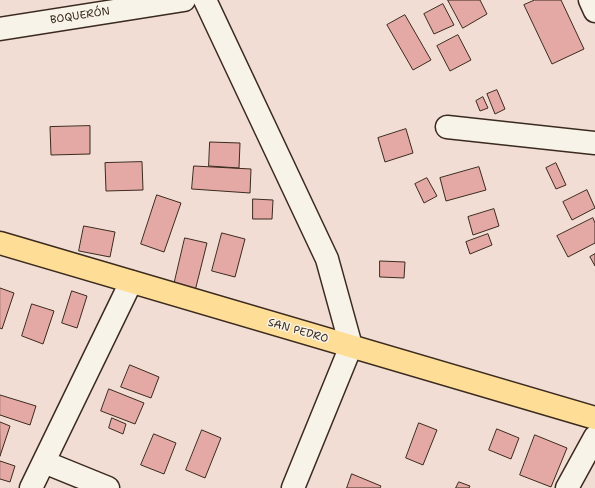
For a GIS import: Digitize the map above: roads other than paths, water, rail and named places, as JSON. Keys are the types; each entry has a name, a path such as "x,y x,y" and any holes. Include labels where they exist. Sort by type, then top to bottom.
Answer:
{"main road":[{"name":"SAN PEDRO","path":"0,243 595,418"}],"street":[{"name":"BOQUERÓN","path":"0,29 184,0"},
{"path":"205,0 327,259 351,346 293,488"},
{"path":"590,0 595,11"},
{"path":"447,126 595,143"},
{"path":"31,488 131,282"},
{"path":"567,488 595,437"},
{"path":"44,462 108,488"}]}
